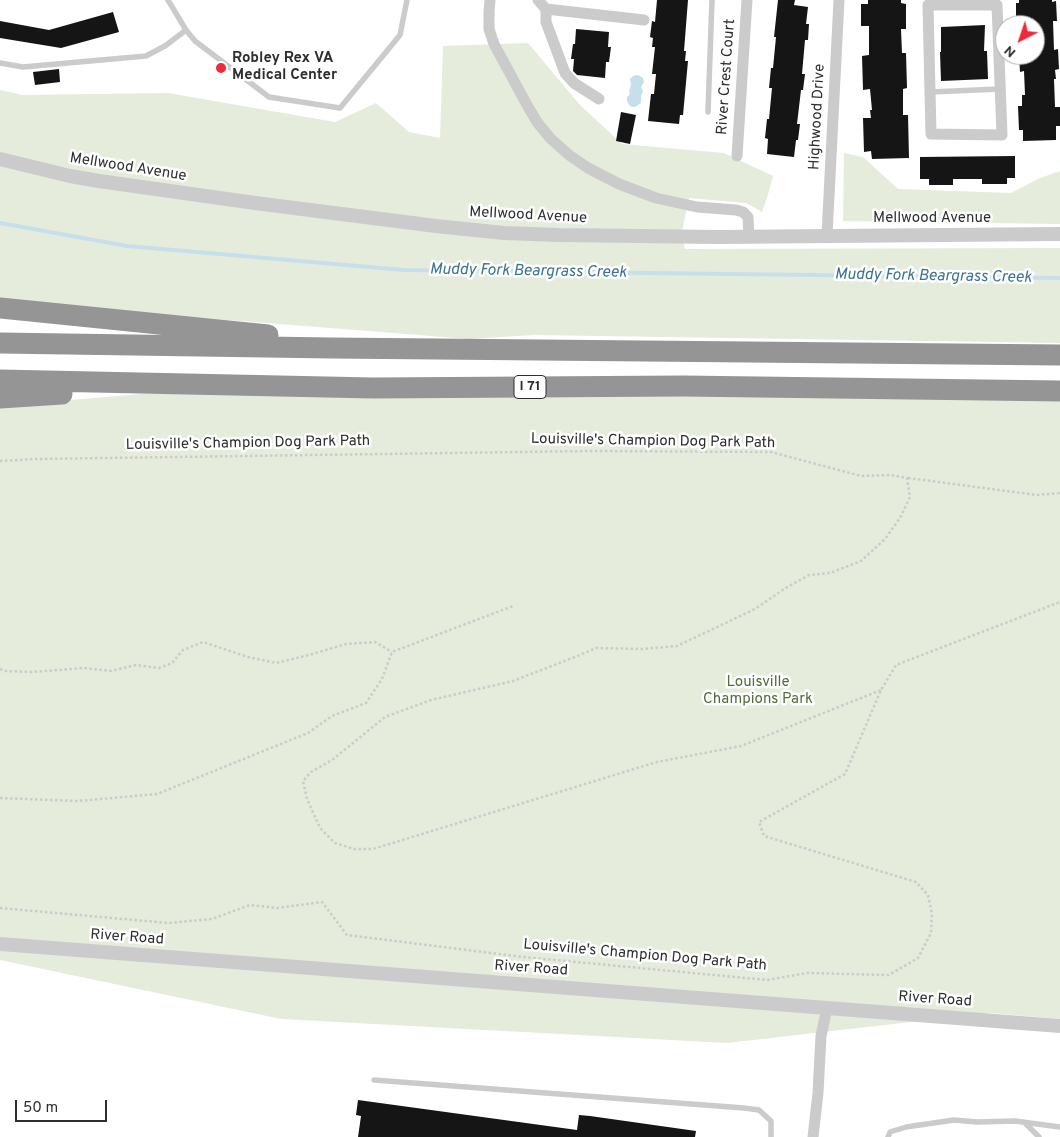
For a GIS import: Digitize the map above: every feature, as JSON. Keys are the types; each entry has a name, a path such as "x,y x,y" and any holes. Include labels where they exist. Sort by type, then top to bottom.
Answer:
{"highway":[{"path":"0,308 270,335 332,348"},
{"path":"0,343 1060,355"},
{"name":"I 71","path":"0,380 373,388 683,386 1060,391"},
{"path":"0,398 33,395 373,388"}],"street":[{"path":"490,0 488,12 489,29 494,44 537,122 550,138 570,156 619,184 656,198 697,207 743,212 748,217 749,236"},
{"name":"River Crest Court","path":"737,156 747,0"},
{"name":"Highwood Drive","path":"827,235 839,0"},
{"path":"995,3 1002,135 931,134 928,5 995,3"},
{"path":"600,99 574,83 565,73 546,22 542,5 644,20"},
{"name":"Mellwood Avenue","path":"0,159 99,181 255,203 504,233 749,236 1060,234"},
{"name":"River Road","path":"0,944 1060,1026"},
{"path":"813,1137 818,1094 821,1036 828,1008"}],"lane":[{"path":"168,0 195,41 268,97 340,108 400,34 407,0"},
{"path":"708,112 712,0"},
{"path":"0,63 22,67 146,56 165,46 186,30"},
{"path":"930,92 1000,89"},
{"path":"374,1080 759,1110 771,1122 772,1137"},
{"path":"888,1137 890,1132 906,1127 954,1120 977,1122 1015,1121 1060,1127"},
{"path":"1024,1123 1039,1137"}],"path":[{"name":"Louisville's Champion Dog Park Path","path":"0,461 589,451 771,452 862,476 891,475 1037,495 1060,493"},
{"path":"880,690 741,746 657,762 373,849 354,849 335,843 320,828 307,800 303,781 311,772 332,760 385,717 432,700 513,681 596,648 642,649 677,646 755,609 784,589 809,576 830,573 861,561 885,539 900,518 910,497 907,478"},
{"name":"Louisville's Champion Dog Park Path","path":"0,908 168,923 212,919 250,905 277,908 322,902 347,935 522,956 767,980 807,973 889,975 918,958 931,933 932,914 928,895 916,882 764,836 759,822 845,774 880,690 896,665 1060,602"},
{"path":"0,798 78,801 157,794 308,734 332,716 366,703 382,679 392,652 513,606"},
{"path":"0,669 5,671 32,672 84,668 111,671 136,665 160,668 172,663 183,650 203,642 248,657 276,663 346,644 375,642 392,652"}],"green space":[{"path":"528,43 580,105 622,144 724,153 773,176 762,212 746,203 689,198 682,231 685,249 1060,248 1060,343 534,335 469,339 0,302 0,90 23,95 168,93 335,122 376,103 409,132 440,138 443,46"},
{"path":"844,153 863,157 898,189 1011,193 1040,178 1060,171 1060,224 843,221"},
{"name":"Louisville Champions Park","path":"933,389 1060,393 1060,1019 990,1013 727,1043 281,1019 0,960 0,406 141,394"}],"water":[{"path":"637,75 643,78 644,82 641,87 643,91 641,103 632,107 627,101 627,97 630,94 630,79"}],"building":[{"path":"657,0 688,0 684,51 686,51 685,61 688,61 683,115 680,115 679,124 648,121 651,94 654,94 656,74 652,74 655,47 652,47 653,38 650,37 652,21 655,22"},
{"path":"778,0 795,0 794,5 808,7 806,24 809,24 808,40 805,40 802,74 805,74 803,90 801,90 797,124 800,124 794,157 767,154 768,139 765,138 772,88 769,88 771,68 773,68"},
{"path":"868,0 901,0 901,3 906,4 906,29 901,29 902,53 906,53 907,88 903,89 903,115 908,115 909,158 872,159 871,151 864,152 863,118 871,118 870,110 872,110 870,89 863,90 862,56 869,55 869,26 861,26 861,4 868,4"},
{"path":"1019,0 1056,1 1057,21 1053,21 1054,50 1058,49 1059,69 1055,70 1056,79 1054,79 1055,107 1060,107 1060,126 1056,126 1056,140 1023,141 1023,130 1019,130 1018,106 1022,106 1022,95 1025,95 1024,71 1020,72 1020,65 1045,65 1045,15 1016,15 1016,3 1019,3"},
{"path":"113,12 119,32 61,48 0,38 0,21 49,30"},
{"path":"985,25 984,51 987,51 988,79 941,81 941,27"},
{"path":"576,29 609,32 608,47 611,47 609,62 606,62 605,78 577,75 573,71 574,59 571,59"},
{"path":"59,69 60,82 35,85 33,72"},
{"path":"621,112 636,115 630,144 616,141"},
{"path":"1015,156 1015,178 1007,178 1007,184 982,184 982,179 953,179 953,185 929,185 929,179 920,179 920,157"},
{"path":"358,1100 577,1130 579,1115 696,1131 695,1137 358,1137 361,1116 356,1115"}],"waterway":[{"name":"Muddy Fork Beargrass Creek","path":"0,223 127,246 404,270 1060,278"}],"place":[{"name":"Robley Rex VA Medical Center","path":"221,68"}]}
